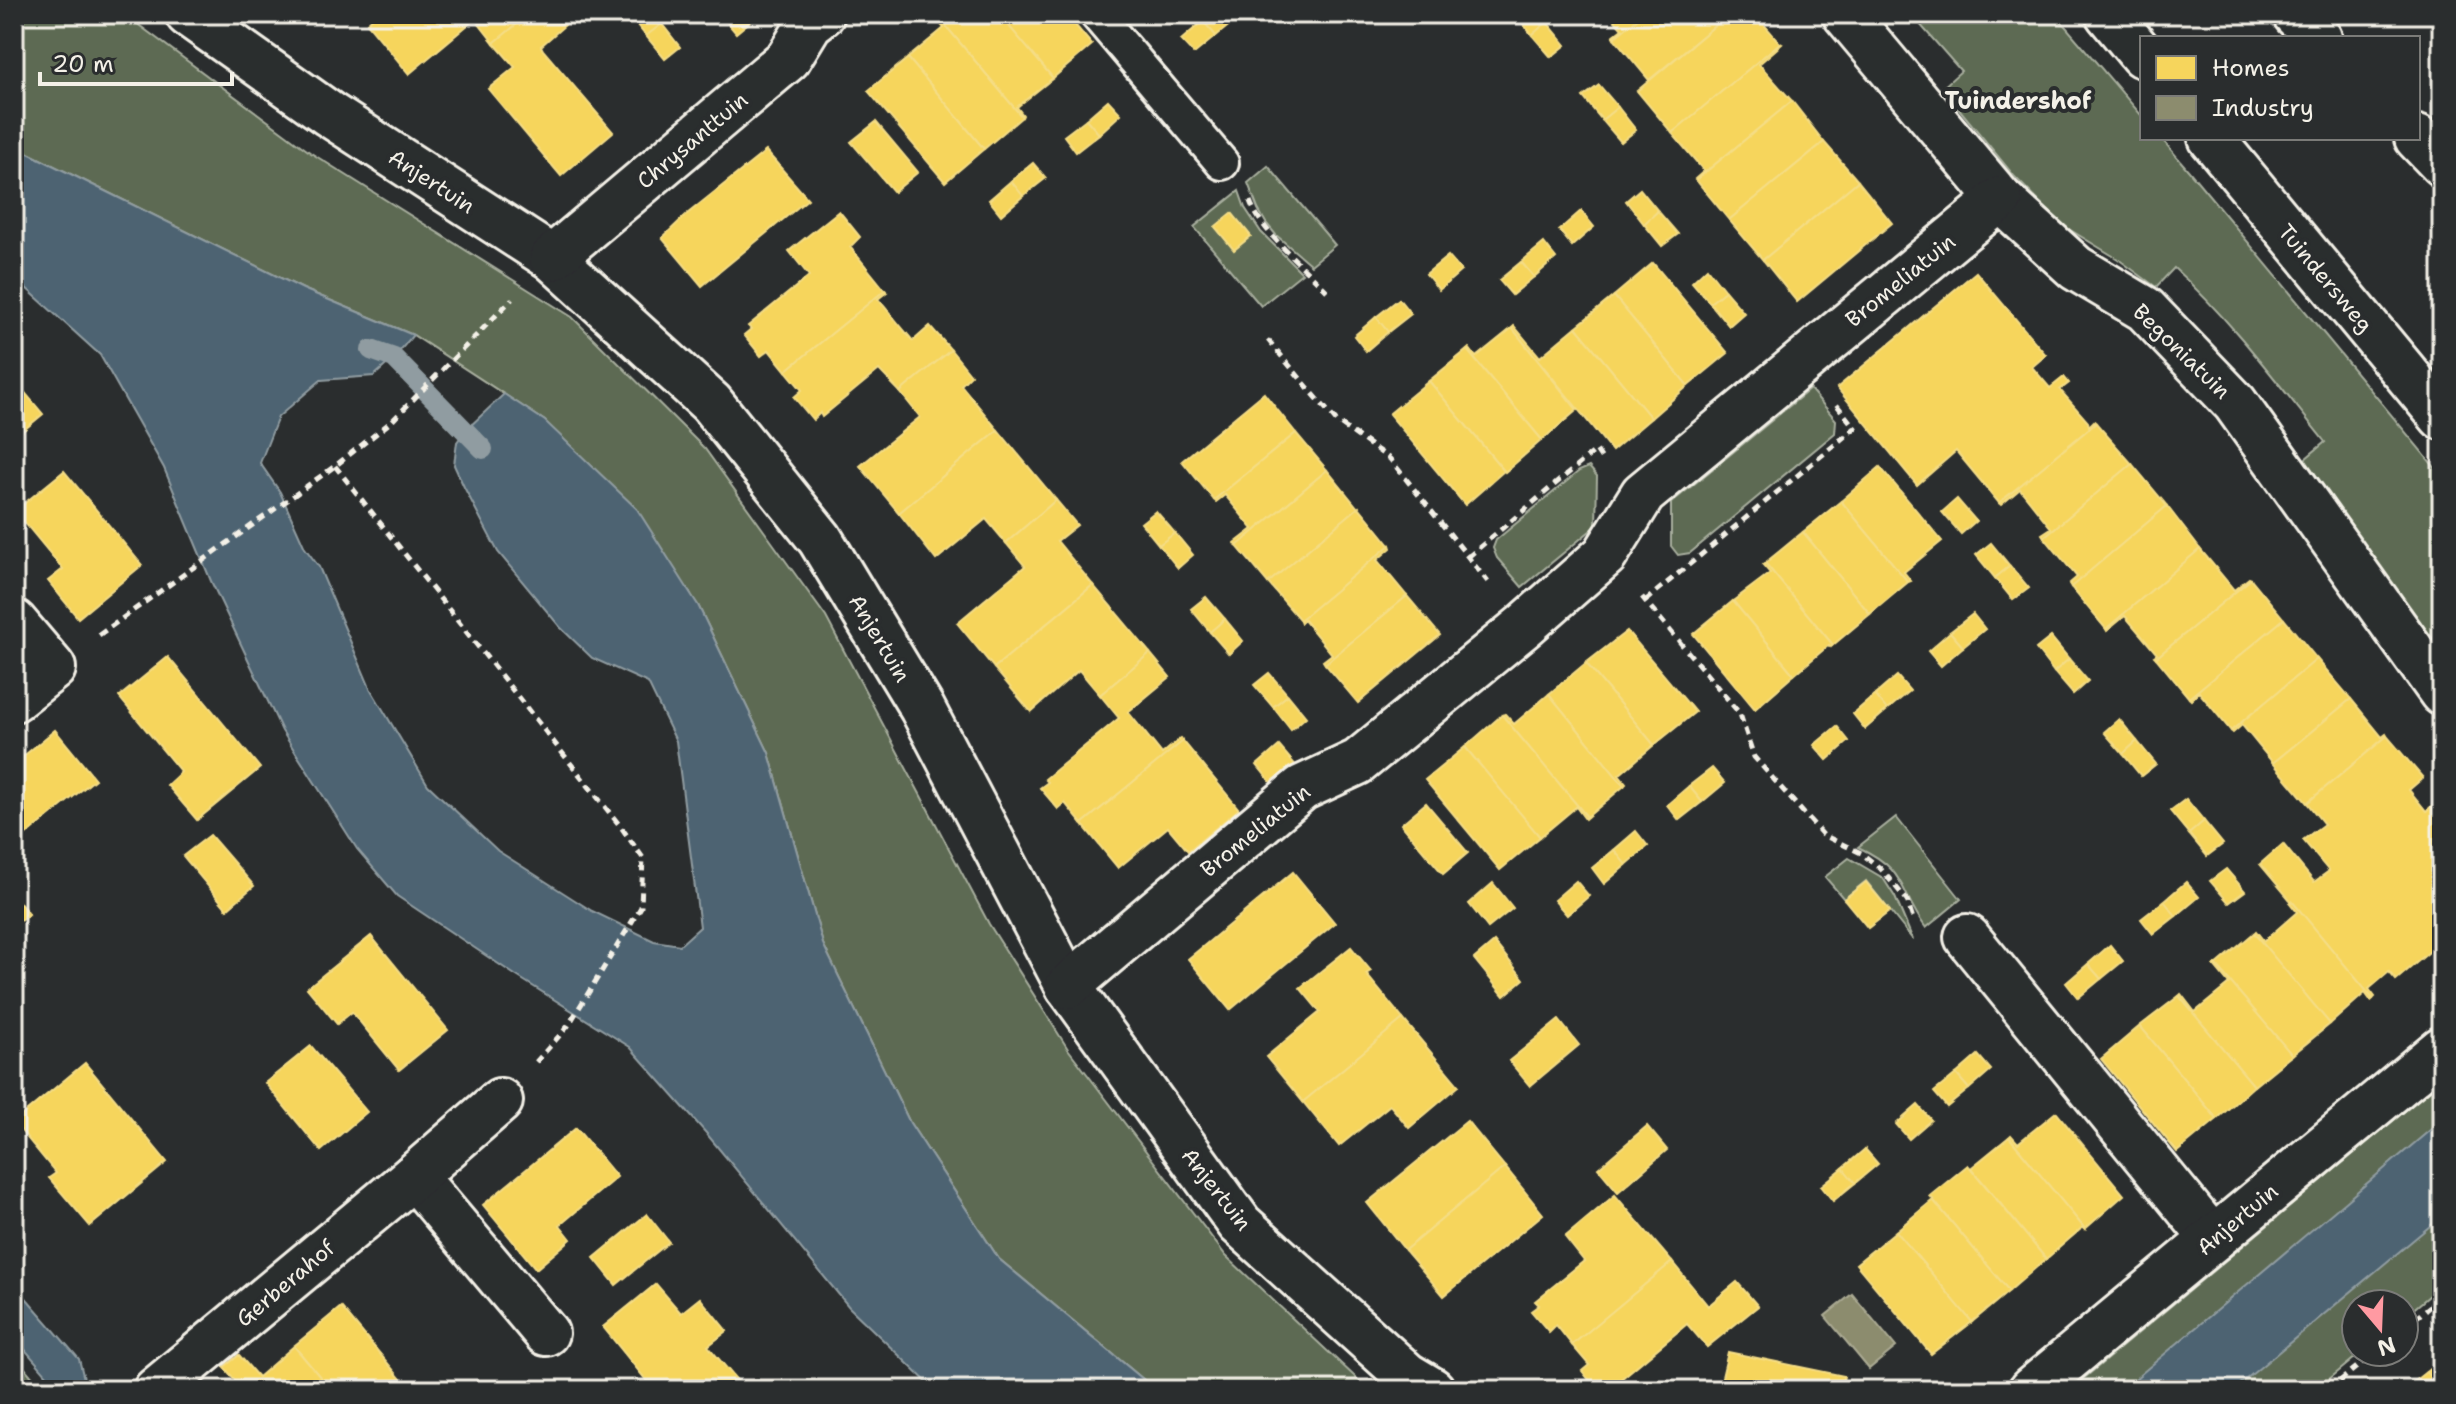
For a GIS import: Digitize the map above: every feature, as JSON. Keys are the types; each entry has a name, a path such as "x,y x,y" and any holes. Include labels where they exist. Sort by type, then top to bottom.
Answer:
{"street":[{"name":"Anjertuin","path":"188,14 329,114 552,258 711,403 820,539 922,708 1068,986 1240,1224 1407,1375 1432,1390"},
{"name":"Chrysanttuin","path":"552,258 788,59 810,23 822,14"},
{"name":"Begoniatuin","path":"1845,14 2000,199 2076,268 2145,309 2235,403 2442,693"},
{"path":"2108,14 2140,53"},
{"path":"2295,14 2317,36"},
{"name":"Tuindersweg","path":"2213,140 2442,417"},
{"path":"2419,140 2442,164"},
{"name":"Bromeliatuin","path":"1068,986 1302,788 1358,762 1524,626 1605,555 1643,494 2000,199"},
{"path":"14,622 53,668 14,699"},
{"path":"1967,937 2213,1239"},
{"name":"Anjertuin","path":"2031,1390 2442,1049"},
{"name":"Gerberahof","path":"156,1390 500,1101"},
{"path":"414,1176 546,1333"}],"lane":[{"path":"1096,14 1222,163"}],"path":[{"path":"1222,163 1247,190 1253,209 1273,237 1327,291"},
{"path":"53,668 335,466 392,421 552,258"},
{"path":"1268,340 1337,422 1390,459 1524,626"},
{"path":"1645,601 1855,428 1800,362"},
{"path":"1468,557 1596,450 1636,504"},
{"path":"335,466 643,858 641,907 568,1026"},
{"path":"1605,555 1740,714 1754,757 1823,835 1861,853 1880,868 1907,900 1917,932"},
{"path":"2420,1315 2442,1296"},
{"path":"2329,1390 2356,1368"}],"green space":[{"path":"14,14 124,14 311,153 572,317 705,449 826,617 989,924 1068,1049 1226,1256 1369,1390 1156,1390 999,1259 910,1123 823,944 769,753 698,605 545,421 413,335 303,289 14,146"},
{"path":"1911,14 2055,14 2140,114 2140,140 2163,140 2189,171 2442,476 2442,642 2434,648 2305,459 2325,442 2253,352 2174,268 2156,287 2118,259 2062,225 2014,176 1942,88 1961,71"},
{"path":"1268,166 1335,245 1311,265 1276,235 1258,209 1248,183"},
{"path":"1239,191 1245,208 1261,232 1302,273 1261,306 1194,227"},
{"path":"1810,389 1836,420 1835,433 1690,553 1678,555 1671,546 1671,503"},
{"path":"1589,467 1597,476 1596,526 1522,587 1497,558 1493,548 1496,540 1579,471"},
{"path":"1896,817 1961,899 1926,928 1894,873 1886,864 1858,847"},
{"path":"1849,858 1883,878 1895,897 1913,940 1866,881 1844,899 1825,877"},
{"path":"2442,1080 2442,1285 2420,1304 2420,1288 2340,1288 2340,1368 2343,1368 2316,1390 2070,1390"},
{"path":"14,1355 43,1390 14,1390"}],"water":[{"path":"14,146 303,289 413,335 374,376 321,380 278,417 260,463 280,492 305,548 319,567 370,688 428,785 498,851 592,911 654,941 680,945 700,927 676,741 648,683 592,658 560,627 498,552 454,465 457,442 504,394 545,421 637,509 698,605 769,753 823,944 910,1123 999,1259 1156,1390 935,1390 849,1307 706,1133 630,1047 397,896 357,849 282,731 211,581 164,468 100,355 14,277"},
{"path":"2442,1120 2442,1216 2356,1288 2340,1288 2340,1301 2233,1390 2122,1390"},
{"path":"14,1284 79,1359 86,1387 60,1390 14,1337"}],"building: Homes":[{"path":"377,14 529,14 494,43 475,19 409,74 367,23"},
{"path":"529,14 556,14 565,25 541,46 613,132 561,176 488,89 515,67 494,43"},
{"path":"628,14 654,14 662,24 646,36"},
{"path":"720,14 759,14 736,33"},
{"path":"947,14 999,14 1053,78 1017,107 1022,117 940,19"},
{"path":"999,14 1066,14 1092,45 1053,78"},
{"path":"1211,14 1235,14 1238,18 1216,36 1203,21"},
{"path":"1515,14 1540,14 1547,22 1532,35"},
{"path":"1609,14 1643,14 1614,38 1622,29"},
{"path":"1643,14 1729,14 1649,80 1614,38"},
{"path":"1729,14 1755,14 1780,43 1672,133 1637,91"},
{"path":"940,19 1022,117 984,149 908,58 944,28 938,21"},
{"path":"1203,21 1216,36 1194,54 1181,40"},
{"path":"1547,22 1566,45 1551,57 1532,35"},
{"path":"662,24 680,47 665,59 646,36"},
{"path":"1780,43 1759,64 1792,101 1696,180 1704,171 1672,133"},
{"path":"908,58 984,149 945,182 868,91"},
{"path":"1599,85 1618,107 1602,120 1583,97"},
{"path":"1108,100 1121,114 1099,134 1086,119"},
{"path":"1792,101 1824,142 1729,220 1696,180"},
{"path":"1618,107 1636,130 1621,142 1602,120"},
{"path":"1086,119 1099,134 1076,152 1064,136"},
{"path":"876,122 918,172 894,192 851,142"},
{"path":"1824,142 1858,181 1763,260 1729,220"},
{"path":"766,151 808,199 702,286 662,238"},
{"path":"1033,163 1046,178 1023,196 1011,181"},
{"path":"1011,181 1023,196 1001,215 989,200"},
{"path":"1858,181 1892,223 1797,302 1763,260"},
{"path":"1640,189 1658,211 1644,224 1626,201"},
{"path":"839,211 860,237 850,247 885,290 786,371 769,350 761,356 744,335 751,329 748,326 809,276 789,251"},
{"path":"1581,211 1594,227 1572,246 1559,230"},
{"path":"1658,211 1678,234 1662,246 1644,224"},
{"path":"1232,213 1251,236 1234,250 1215,227"},
{"path":"1544,243 1556,258 1534,277 1521,262"},
{"path":"1448,256 1461,271 1439,290 1426,274"},
{"path":"1521,262 1534,277 1512,295 1499,280"},
{"path":"1653,263 1728,353 1688,386 1614,296"},
{"path":"1707,268 1725,291 1710,303 1692,282"},
{"path":"1976,272 2046,355 2032,367 2050,388 2064,377 2069,383 2060,390 2089,426 2094,421 2096,423 1999,503 1956,451 1917,485 1837,388"},
{"path":"885,290 887,292 878,299 913,341 930,326 951,350 900,392 879,370 822,417 820,413 813,420 794,397 802,390 786,371"},
{"path":"1725,291 1744,313 1729,326 1710,303"},
{"path":"1614,296 1688,386 1651,418 1576,327"},
{"path":"1399,299 1411,314 1388,332 1376,317"},
{"path":"1376,317 1388,332 1366,351 1354,336"},
{"path":"1514,326 1540,357 1576,327 1651,418 1612,451 1512,328"},
{"path":"1512,328 1577,410 1542,440 1467,350 1469,348 1476,357"},
{"path":"951,350 971,375 961,385 998,430 899,513 860,466 920,417 900,392"},
{"path":"1467,350 1542,440 1505,472 1429,381"},
{"path":"1429,381 1504,471 1465,505 1389,414"},
{"path":"21,388 43,414 14,438 14,393"},
{"path":"1264,393 1296,433 1214,500 1182,461"},
{"path":"2096,423 2132,464 2044,537 2042,534 2051,528 2020,489 2001,505 1999,503"},
{"path":"998,430 1056,500 1006,543 986,519 936,560 899,513"},
{"path":"1296,433 1327,470 1237,546 1235,543 1253,529 1225,495 1216,502 1214,500"},
{"path":"2132,464 2167,506 2071,587 2069,584 2077,577 2044,537"},
{"path":"1880,467 1942,541 1904,572 1911,581 1908,582 1841,501"},
{"path":"1327,470 1358,508 1268,583 1237,546"},
{"path":"64,471 142,565 78,618 48,581 63,569 15,511"},
{"path":"1957,499 1976,521 1961,534 1942,512"},
{"path":"1056,500 1077,525 1057,541 1093,585 994,668 957,623 1025,566 1006,543"},
{"path":"1841,501 1908,582 1870,614 1803,532"},
{"path":"2167,506 2200,549 2106,629 2071,587"},
{"path":"1359,507 1390,545 1300,620 1268,583"},
{"path":"1156,511 1175,533 1159,545 1141,523"},
{"path":"1803,532 1870,614 1833,645 1765,563"},
{"path":"1175,533 1193,555 1178,568 1159,545"},
{"path":"1991,543 2010,566 1995,578 1976,555"},
{"path":"1390,545 1391,548 1377,560 1407,596 1325,664 1323,661 1332,654 1304,620 1301,623 1300,620"},
{"path":"2200,549 2234,590 2251,579 2156,658 2154,656 2157,654 2125,616 2107,631 2106,629"},
{"path":"1765,563 1833,645 1829,645 1794,675 1733,601 1770,573 1763,565"},
{"path":"2010,566 2029,588 2013,600 1995,578"},
{"path":"2251,579 2284,619 2189,698 2156,658"},
{"path":"1093,585 1150,653 1100,695 1079,670 1031,712 994,668"},
{"path":"1407,596 1440,635 1358,703 1325,664"},
{"path":"1206,597 1225,619 1210,632 1191,609"},
{"path":"1733,601 1794,675 1755,709 1693,634"},
{"path":"1973,614 1985,629 1963,647 1950,632"},
{"path":"1225,619 1243,641 1229,654 1210,632"},
{"path":"2284,619 2317,659 2231,731 2199,692 2191,700 2189,698"},
{"path":"1627,631 1695,712 1654,745 1586,663"},
{"path":"1950,632 1963,647 1941,666 1928,651"},
{"path":"2051,637 2069,659 2054,672 2036,649"},
{"path":"1150,653 1170,677 1128,712 1162,754 1181,738 1183,741 1082,824 1065,803 1058,809 1040,788 1048,782 1045,779 1119,718 1100,695"},
{"path":"168,657 260,768 197,820 167,785 181,772 119,697"},
{"path":"2069,659 2088,681 2073,694 2054,672"},
{"path":"2317,659 2351,699 2273,763 2242,725 2233,733 2231,731"},
{"path":"1586,663 1654,745 1619,775 1626,784 1624,786 1549,694"},
{"path":"1269,673 1288,695 1273,707 1254,685"},
{"path":"1897,676 1910,691 1887,710 1875,695"},
{"path":"1549,694 1624,786 1587,817 1502,715 1505,714 1514,724"},
{"path":"1288,695 1306,717 1291,730 1273,707"},
{"path":"1875,695 1887,710 1865,729 1853,714"},
{"path":"2351,699 2382,737 2387,736 2307,803 2273,763"},
{"path":"1502,715 1587,817 1585,819 1576,807 1540,837 1465,747"},
{"path":"2119,719 2137,741 2123,754 2104,732"},
{"path":"1837,726 1849,741 1827,760 1814,745"},
{"path":"55,730 95,779 14,845 14,764"},
{"path":"2387,736 2423,778 2409,790 2426,811 2440,799 2442,802 2442,941 2396,980 2389,972 2369,989 2375,997 2373,999 2260,864 2283,844 2314,882 2329,871 2303,840 2324,824 2307,803"},
{"path":"1183,741 1239,809 1188,851 1168,827 1118,868 1082,824"},
{"path":"2137,741 2156,764 2141,776 2123,754"},
{"path":"1279,746 1297,767 1274,786 1257,765"},
{"path":"1465,747 1540,837 1500,870 1425,780"},
{"path":"1712,768 1725,783 1702,802 1689,786"},
{"path":"1689,786 1702,802 1679,820 1667,805"},
{"path":"2186,799 2204,821 2189,834 2170,811"},
{"path":"1426,803 1468,853 1443,874 1401,824"},
{"path":"2204,821 2223,844 2207,856 2189,834"},
{"path":"1636,831 1648,846 1626,865 1614,850"},
{"path":"210,835 254,886 227,909 183,856"},
{"path":"1614,850 1626,865 1604,884 1592,868"},
{"path":"2226,869 2245,891 2229,903 2210,881"},
{"path":"1293,872 1335,923 1230,1010 1188,959"},
{"path":"1576,881 1589,896 1567,915 1554,900"},
{"path":"1866,882 1890,911 1868,928 1844,899"},
{"path":"2186,882 2199,897 2176,916 2164,901"},
{"path":"1493,883 1513,908 1488,928 1469,904"},
{"path":"14,896 29,914 14,926"},
{"path":"2164,901 2176,916 2153,934 2141,919"},
{"path":"2292,901 2373,999 2371,1001 2365,993 2330,1024 2254,933 2256,931 2264,941 2297,912 2290,903"},
{"path":"2254,933 2330,1024 2292,1055 2216,965"},
{"path":"371,936 448,1030 399,1070 352,1012 337,1024 307,988"},
{"path":"1494,942 1524,979 1504,996 1474,959"},
{"path":"2110,945 2123,961 2101,979 2088,964"},
{"path":"1351,947 1371,971 1366,974 1403,1019 1303,1102 1266,1057 1320,1012 1300,988"},
{"path":"2088,964 2101,979 2078,998 2066,983"},
{"path":"2216,965 2292,1055 2254,1086 2179,996 2181,994 2195,1012 2229,984"},
{"path":"2179,996 2254,1086 2217,1119 2140,1026"},
{"path":"1403,1019 1459,1086 1409,1128 1390,1105 1339,1146 1303,1102"},
{"path":"1559,1020 1579,1045 1530,1086 1509,1061"},
{"path":"2140,1026 2217,1119 2177,1152 2101,1059"},
{"path":"311,1046 367,1112 321,1151 265,1083"},
{"path":"1978,1055 1991,1070 1969,1089 1956,1074"},
{"path":"85,1063 167,1162 90,1226 49,1178 56,1173 14,1122"},
{"path":"1956,1074 1969,1089 1947,1107 1934,1092"},
{"path":"1918,1105 1931,1120 1909,1139 1896,1124"},
{"path":"2056,1112 2124,1195 2085,1229 2009,1137 2011,1135 2018,1143"},
{"path":"1467,1121 1505,1167 1405,1250 1367,1203"},
{"path":"1647,1126 1667,1150 1618,1192 1598,1168"},
{"path":"576,1128 617,1177 560,1225 571,1239 536,1269 483,1205"},
{"path":"2009,1137 2085,1229 2082,1228 2046,1259 1971,1168"},
{"path":"1865,1149 1878,1164 1855,1183 1843,1168"},
{"path":"1968,1165 2046,1259 2009,1291 1930,1196"},
{"path":"1505,1167 1543,1214 1444,1296 1405,1250"},
{"path":"1843,1168 1855,1183 1833,1201 1821,1186"},
{"path":"1615,1195 1672,1262 1572,1345 1556,1325 1549,1332 1531,1311 1539,1305 1535,1301 1584,1261 1565,1237"},
{"path":"1933,1200 2009,1291 1972,1322 1896,1231"},
{"path":"647,1214 669,1242 616,1285 594,1258"},
{"path":"1896,1231 1972,1322 1931,1354 1856,1264"},
{"path":"1672,1262 1708,1306 1737,1282 1758,1306 1707,1347 1687,1324 1609,1389 1607,1386 1597,1390 1582,1371 1589,1365 1572,1345"},
{"path":"656,1284 681,1313 700,1298 727,1331 708,1346 745,1390 654,1390 603,1327"},
{"path":"341,1307 410,1390 331,1390 294,1346"},
{"path":"294,1346 331,1390 257,1390 250,1382 242,1389 224,1367 239,1355 258,1377"},
{"path":"1728,1352 1844,1376 1841,1390 1719,1390"},
{"path":"2442,1358 2442,1390 2441,1390 2426,1372"},
{"path":"2426,1372 2441,1390 2403,1390"},
{"path":"250,1382 257,1390 241,1390 242,1389"}],"building: Industry":[{"path":"1852,1294 1896,1347 1869,1369 1825,1316"}],"waterway":[{"path":"371,350 394,358 483,449"}],"district":[{"name":"Tuindershof","path":"2018,101"}]}
